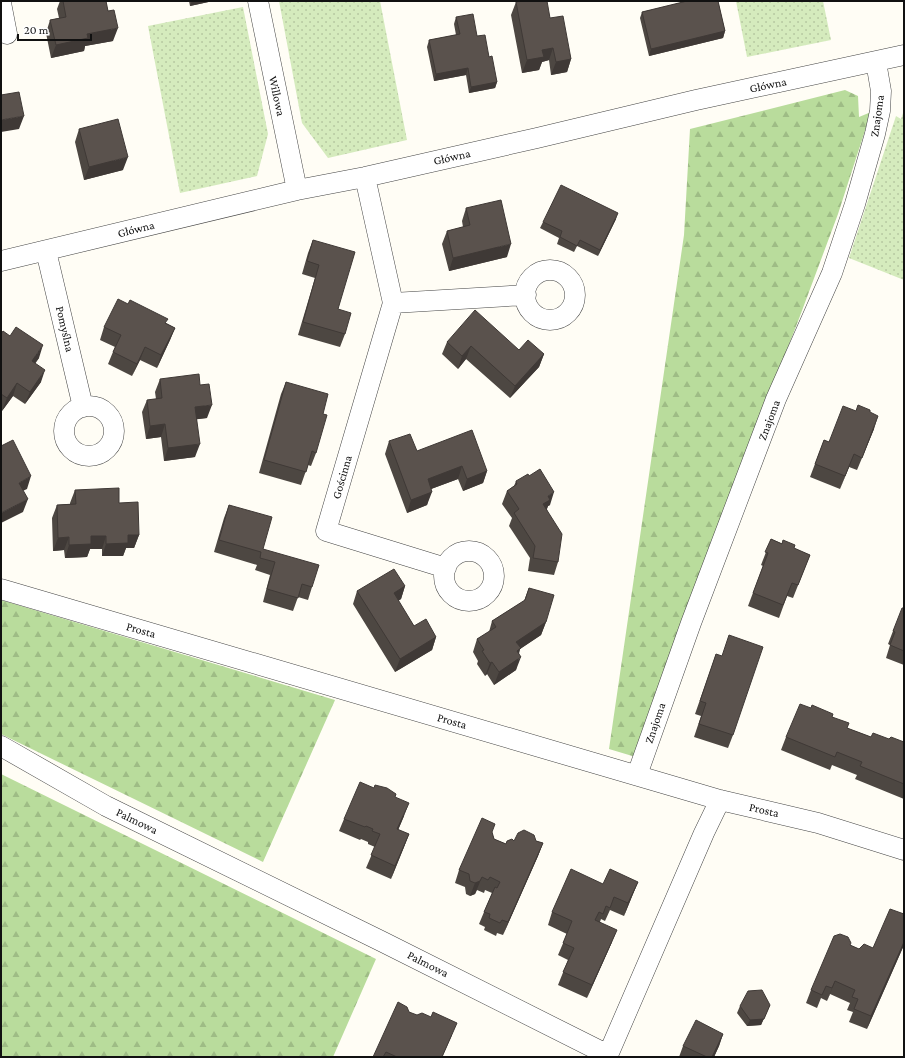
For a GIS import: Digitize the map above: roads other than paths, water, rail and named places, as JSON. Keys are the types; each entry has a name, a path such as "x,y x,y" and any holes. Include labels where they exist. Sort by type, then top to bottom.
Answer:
{"street":[{"name":"Willowa","path":"258,1 296,190"},
{"path":"1,3 6,34"},
{"name":"Główna","path":"1,261 296,190 365,176 696,100 904,55"},
{"name":"Znajoma","path":"637,775 694,615 776,399 832,273 853,211 880,111 881,91 876,62"},
{"name":"Gościnna","path":"365,176 393,303 326,531 446,568"},
{"name":"Pomyślna","path":"46,251 83,407"},
{"path":"393,303 526,295"},
{"name":"Prosta","path":"1,589 720,800 818,823 904,850"},
{"name":"Palmowa","path":"1,746 106,806 384,942 608,1055 701,840 720,800"}]}
